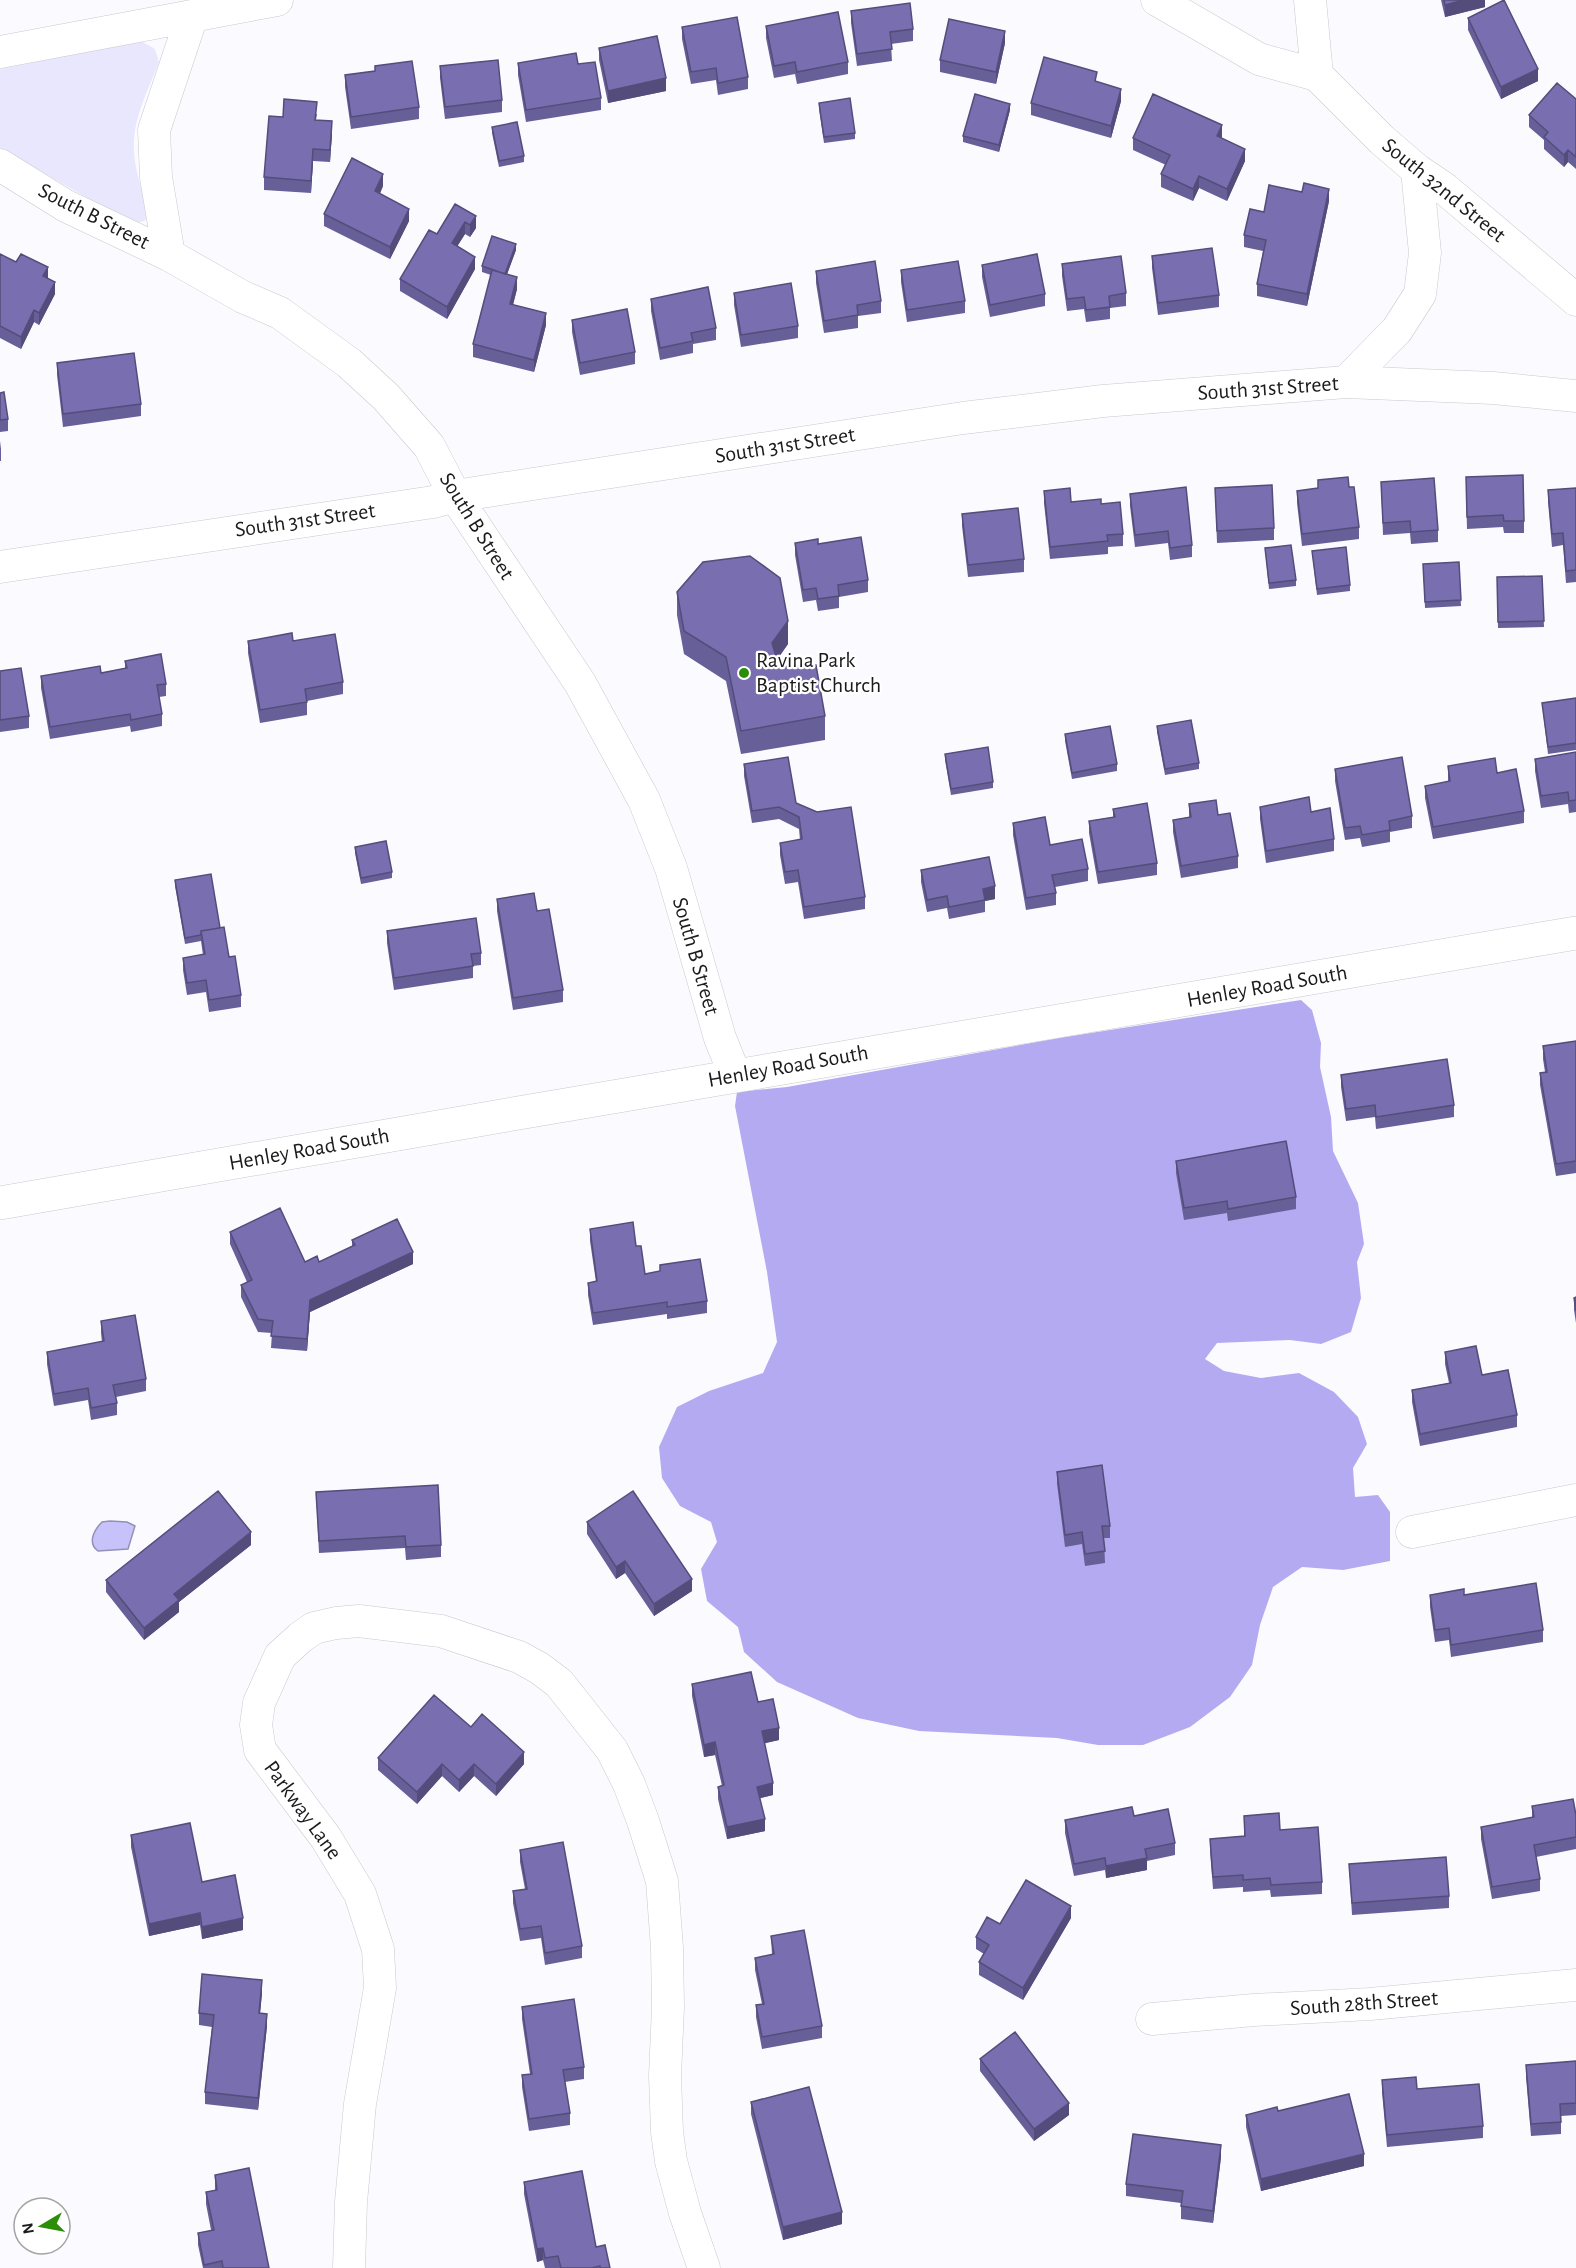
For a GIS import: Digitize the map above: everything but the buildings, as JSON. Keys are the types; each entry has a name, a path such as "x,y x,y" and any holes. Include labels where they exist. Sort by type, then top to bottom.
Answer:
{"street":[{"path":"0,52 277,0"},
{"name":"South 32nd Street","path":"1157,0 1259,59 1317,75 1382,140 1417,170 1445,189 1576,300"},
{"path":"1310,0 1317,75"},
{"path":"169,255 156,177 154,130 192,16"},
{"name":"South B Street","path":"0,165 66,206 169,255 243,297 280,314 349,363 386,397 429,446 455,496 580,683 644,800 671,868 720,1038 735,1075"},
{"path":"1346,382 1397,330 1420,294 1425,253 1417,170"},
{"name":"South 31st Street","path":"0,567 433,502 455,496 963,418 1103,401 1346,382 1493,387 1576,396"},
{"name":"Henley Road South","path":"0,1203 735,1075 1576,933"},
{"path":"1412,1532 1576,1500"},
{"name":"Parkway Lane","path":"349,2268 351,2202 360,2104 380,1988 378,1949 360,1894 326,1838 260,1750 256,1725 260,1703 280,1656 314,1628 359,1621 441,1631 519,1657 559,1683 612,1750 629,1784 662,1881 668,1972 665,2076 667,2132 671,2161 685,2213 704,2268"},
{"name":"South 28th Street","path":"1152,2019 1254,2010 1371,2004 1576,1985"}],"shaded area":[{"path":"141,41 155,49 159,62 138,117 134,140 138,176 149,217 137,223 91,200 0,148 0,69"},
{"path":"1301,1000 1312,1010 1321,1043 1320,1067 1331,1117 1333,1151 1358,1203 1364,1244 1357,1262 1361,1298 1351,1332 1321,1344 1290,1340 1217,1343 1205,1359 1224,1371 1261,1378 1299,1373 1334,1392 1358,1417 1367,1444 1353,1468 1355,1497 1378,1495 1390,1512 1390,1561 1343,1570 1302,1567 1273,1587 1260,1625 1252,1665 1230,1697 1190,1727 1143,1745 1098,1745 1057,1738 919,1731 858,1718 777,1682 744,1652 738,1627 707,1601 701,1569 717,1542 711,1522 680,1506 662,1478 659,1447 677,1407 709,1391 763,1373 777,1342 767,1272 735,1106 737,1092 787,1087 1059,1038"},
{"path":"102,1522 127,1522 135,1526 128,1549 98,1551 95,1548 92,1540 96,1529"}],"place":[{"name":"Ravina Park Baptist Church","path":"744,673"}]}
